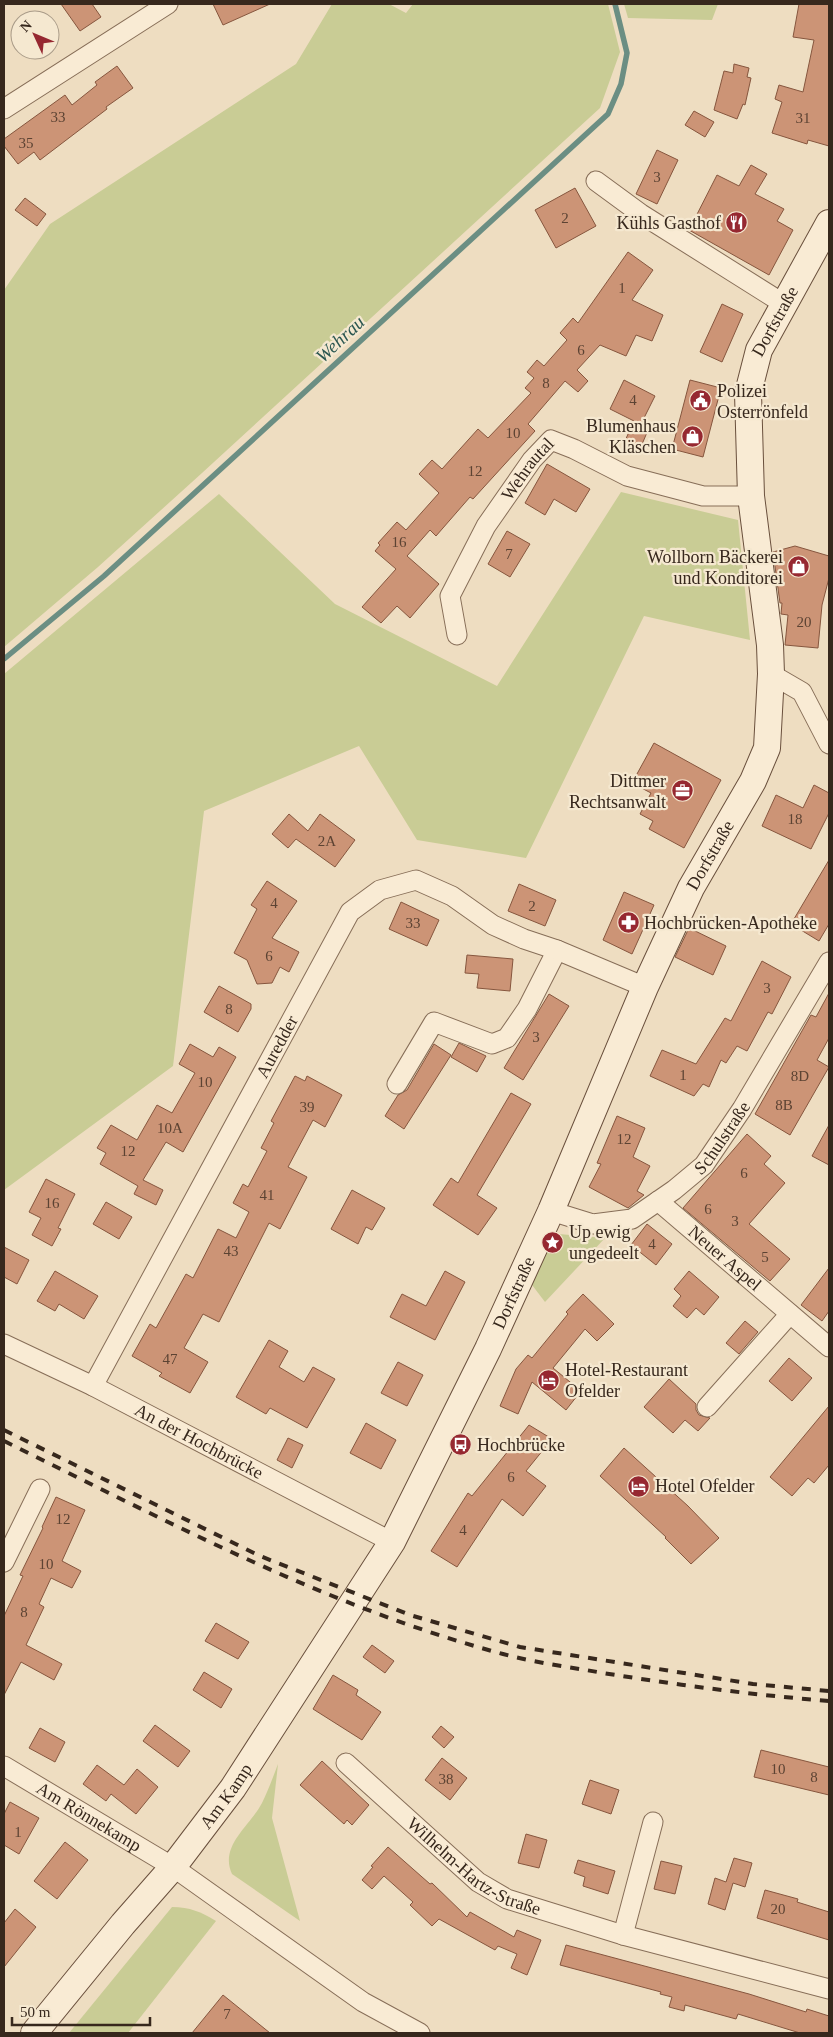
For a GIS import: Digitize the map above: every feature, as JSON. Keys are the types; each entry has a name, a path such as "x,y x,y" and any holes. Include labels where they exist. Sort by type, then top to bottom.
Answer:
{"main road":[{"name":"Dorfstraße","path":"392,1542 488,1349 551,1211 645,987 691,888 749,790 767,748 770,645 752,496 748,393 759,350 829,223"},
{"name":"Am Kamp","path":"34,2033 123,1924 172,1868 233,1788 392,1542"}],"street":[{"path":"4,109 168,4"},
{"path":"596,181 641,214 784,304"},
{"name":"Wehrautal","path":"456,635 450,596 486,526 532,460 550,440 574,449 628,476 703,496 752,496"},
{"path":"770,674 802,692 829,744"},
{"name":"Auredder","path":"93,1386 350,912 380,890 416,880 452,896 493,925 645,987"},
{"path":"397,1084 434,1022 492,1044 507,1038 528,1009 557,950"},
{"name":"Schulstraße","path":"551,1211 593,1224 632,1219 674,1190 704,1165 742,1109 826,971"},
{"name":"Neuer Aspel","path":"658,1201 829,1347"},
{"path":"707,1407 790,1314"},
{"name":"An der Hochbrücke","path":"4,1344 93,1386 392,1542"},
{"path":"4,1562 40,1489"},
{"name":"Wilhelm-Hartz-Straße","path":"346,1763 478,1882 507,1899 624,1935 829,1989"},
{"name":"Am Rönnekamp","path":"4,1766 172,1868 363,2002 420,2033"},
{"path":"624,1935 653,1822"}],"green space":[{"path":"332,4 389,4 406,13 413,4 608,4 620,52 600,108 202,473 98,567 4,647 4,290 50,224 296,64"},
{"path":"624,4 718,4 712,20 628,18"},
{"path":"621,492 738,520 750,640 644,616 526,858 417,840 359,746 204,811 173,1066 4,1190 4,674 219,494 335,604 497,686"},
{"path":"547,1233 605,1238 545,1302 526,1277"},
{"path":"278,1764 272,1818 300,1921 232,1874 229,1864 233,1845 262,1803"},
{"path":"172,1907 195,1911 216,1921 128,2033 69,2033"}],"building":[{"path":"61,4 92,4 101,17 80,31"},
{"path":"213,4 270,4 223,25"},
{"path":"799,4 829,4 829,146 808,140 807,144 772,133 782,102 775,99 779,85 803,92 814,40 793,37"},
{"path":"734,64 749,68 747,77 751,78 745,105 743,104 737,119 714,110 724,71 733,73"},
{"path":"117,66 133,88 106,107 107,109 40,160 34,152 18,164 4,146 4,139 65,95 72,105 97,85 95,82"},
{"path":"694,111 714,122 705,137 685,125"},
{"path":"657,150 678,160 657,204 636,194"},
{"name":"Kühls Gasthof","path":"751,165 767,174 755,194 784,209 777,221 793,230 769,275 689,230 717,175 739,186"},
{"path":"575,188 596,226 556,248 535,210"},
{"path":"25,198 46,214 37,226 15,210"},
{"path":"628,252 653,270 632,300 663,315 652,341 636,335 626,356 600,345 577,370 588,381 578,392 565,381 528,424 535,431 473,499 470,497 436,536 430,530 407,556 439,584 410,618 397,606 381,623 362,607 396,569 375,551 380,545 378,543 397,522 406,530 439,493 419,474 432,460 442,469 478,429 488,438 531,393 525,388 534,378 527,372 537,360 544,366 567,340 560,333 573,318 578,323"},
{"path":"722,304 743,314 722,362 700,352"},
{"path":"624,380 655,396 643,420 651,423 640,449 624,443 634,421 610,409"},
{"path":"690,380 721,388 703,457 672,449"},
{"path":"547,464 590,489 576,512 554,499 545,515 525,503"},
{"path":"507,531 530,544 510,577 488,564"},
{"name":"Wollborn Bäckerei und Konditorei","path":"795,546 829,556 829,578 822,605 818,648 785,645 788,615 781,614 782,603 780,603 773,552"},
{"name":"Dittmer Rechtsanwalt","path":"654,743 721,780 684,848 649,829 653,821 640,814 651,793 632,783"},
{"path":"814,785 829,793 829,813 811,849 762,826 776,795 803,808"},
{"path":"289,814 308,831 320,814 355,840 335,867 296,839 288,848 272,834"},
{"path":"829,860 829,924 819,941 791,924"},
{"path":"267,881 297,901 272,938 299,952 289,972 280,967 272,983 257,984 247,960 234,953 257,909 251,905"},
{"path":"519,884 556,900 545,926 508,911"},
{"name":"Hochbrücken-Apotheke","path":"624,892 654,905 632,954 603,940"},
{"path":"401,902 439,920 427,946 389,929"},
{"path":"689,928 726,946 713,975 675,957"},
{"path":"467,955 513,959 510,991 477,988 479,974 465,973"},
{"path":"762,961 791,977 772,1014 768,1012 747,1051 737,1046 726,1063 721,1060 709,1087 703,1084 694,1096 650,1076 662,1050 696,1064 725,1018 731,1021"},
{"path":"219,986 251,1004 251,1009 238,1032 204,1012"},
{"path":"829,993 829,1038 817,1060 829,1067 790,1135 755,1114 811,1015 816,1017"},
{"path":"549,994 569,1006 523,1080 504,1068"},
{"path":"459,1043 486,1056 477,1072 451,1057"},
{"path":"190,1044 213,1057 219,1047 236,1057 183,1152 166,1142 143,1180 163,1190 156,1205 134,1194 138,1186 100,1164 106,1153 97,1148 111,1125 137,1140 157,1105 172,1113 195,1073 179,1064"},
{"path":"434,1044 451,1055 404,1129 385,1116 398,1095 407,1090"},
{"path":"295,1076 305,1081 307,1076 342,1095 325,1127 313,1120 288,1167 307,1177 280,1229 269,1223 219,1322 203,1314 184,1348 208,1362 190,1393 159,1376 162,1373 132,1356 150,1324 156,1328 186,1274 193,1278 218,1229 236,1238 249,1212 233,1203 243,1184 248,1187 267,1151 261,1148 274,1123 271,1121"},
{"path":"511,1093 531,1104 477,1195 497,1208 478,1235 433,1205 451,1178 458,1183"},
{"path":"617,1116 645,1128 633,1157 650,1166 637,1191 644,1195 628,1208 589,1187 601,1164 597,1163"},
{"path":"829,1125 829,1165 812,1156"},
{"path":"747,1134 771,1156 764,1164 785,1183 749,1224 790,1259 770,1281 683,1208"},
{"path":"46,1179 75,1194 58,1228 61,1229 52,1246 32,1235 41,1218 29,1212"},
{"path":"352,1190 385,1208 372,1230 366,1227 358,1244 331,1229"},
{"path":"106,1202 132,1217 119,1239 93,1224"},
{"path":"647,1224 672,1244 656,1265 631,1245"},
{"path":"4,1247 29,1260 17,1284 4,1277"},
{"path":"829,1268 829,1311 822,1321 801,1305"},
{"path":"55,1271 98,1296 84,1319 59,1304 55,1311 37,1301"},
{"path":"445,1271 465,1282 435,1340 390,1317 402,1294 426,1306"},
{"path":"689,1271 719,1297 704,1315 696,1308 687,1318 673,1306 681,1296 674,1289"},
{"path":"583,1294 614,1324 597,1341 585,1329 553,1368 581,1391 566,1410 532,1382 518,1414 500,1406 516,1369 528,1355 532,1358 568,1314 566,1312"},
{"path":"745,1321 758,1332 739,1354 726,1343"},
{"path":"269,1340 288,1351 279,1367 304,1382 313,1367 335,1379 307,1428 270,1408 266,1414 236,1397"},
{"path":"789,1358 812,1378 792,1401 769,1381"},
{"path":"398,1362 423,1375 407,1406 381,1393"},
{"path":"669,1379 696,1404 696,1410 699,1415 710,1418 698,1431 685,1420 673,1433 644,1407"},
{"path":"829,1406 829,1465 814,1483 808,1478 792,1496 770,1477"},
{"path":"366,1423 396,1440 381,1469 350,1453"},
{"path":"529,1425 552,1439 526,1471 546,1486 523,1516 502,1499 457,1567 431,1551 468,1493 472,1496"},
{"path":"288,1438 303,1445 292,1468 277,1460"},
{"path":"624,1448 688,1506 719,1538 691,1564 666,1537 600,1476"},
{"path":"56,1497 85,1510 62,1561 81,1571 72,1588 51,1578 39,1604 44,1607 26,1645 62,1664 54,1680 21,1662 4,1695 4,1616 23,1576 20,1575"},
{"path":"216,1623 249,1642 238,1659 205,1641"},
{"path":"372,1645 394,1661 385,1673 363,1657"},
{"path":"204,1672 232,1689 221,1708 193,1690"},
{"path":"333,1675 358,1690 356,1695 381,1712 362,1740 313,1709"},
{"path":"155,1725 190,1751 178,1767 143,1741"},
{"path":"441,1726 454,1737 444,1748 432,1737"},
{"path":"40,1728 65,1742 55,1762 29,1748"},
{"path":"761,1750 829,1767 829,1795 754,1777"},
{"path":"442,1758 467,1778 450,1800 425,1780"},
{"path":"322,1761 369,1805 352,1825 347,1820 344,1824 300,1785"},
{"path":"97,1765 124,1785 137,1769 158,1787 136,1814 111,1794 106,1801 83,1784"},
{"path":"590,1780 619,1790 611,1814 582,1804"},
{"path":"10,1802 39,1818 19,1854 4,1845 4,1814"},
{"path":"526,1834 547,1840 539,1868 518,1863"},
{"path":"65,1842 88,1860 57,1899 34,1881"},
{"path":"388,1847 430,1884 432,1883 467,1917 470,1912 514,1937 517,1930 541,1940 527,1975 511,1968 517,1954 498,1946 495,1950 439,1919 432,1926 410,1905 413,1902 384,1876 372,1889 362,1880 373,1867 371,1866"},
{"path":"734,1858 752,1863 745,1887 733,1883 725,1910 708,1904 715,1878 726,1882"},
{"path":"578,1860 615,1871 608,1894 583,1886 585,1877 574,1873"},
{"path":"661,1861 682,1866 675,1894 654,1889"},
{"path":"765,1890 798,1899 797,1902 829,1912 829,1940 757,1918"},
{"path":"15,1909 36,1927 4,1967 4,1923"},
{"path":"566,1945 749,1994 806,2012 807,2009 829,2016 829,2033 800,2033 738,2014 736,2019 685,2005 684,2011 669,2007 672,1997 660,1994 661,1992 560,1965"},
{"path":"223,1995 270,2033 192,2033"}],"waterway":[{"name":"Wehrau","path":"4,659 104,576 608,114 621,84 627,53 615,4"}],"railway":[{"path":"4,1430 260,1556 410,1615 520,1647 753,1684 829,1691"},
{"path":"4,1441 249,1560 311,1587 438,1635 503,1654 553,1665 687,1686 829,1701"}],"place":[{"name":"Kühls Gasthof","path":"737,223"},
{"name":"Polizei Osterrönfeld","path":"701,401"},
{"name":"Blumenhaus Kläschen","path":"692,436"},
{"name":"Wollborn Bäckerei und Konditorei","path":"799,567"},
{"name":"Dittmer Rechtsanwalt","path":"682,791"},
{"name":"Hochbrücken-Apotheke","path":"628,923"},
{"name":"Up ewig ungedeelt","path":"553,1242"},
{"name":"Hotel-Restaurant Ofelder","path":"549,1380"},
{"name":"Hochbrücke","path":"461,1445"},
{"name":"Hotel Ofelder","path":"639,1486"}]}
